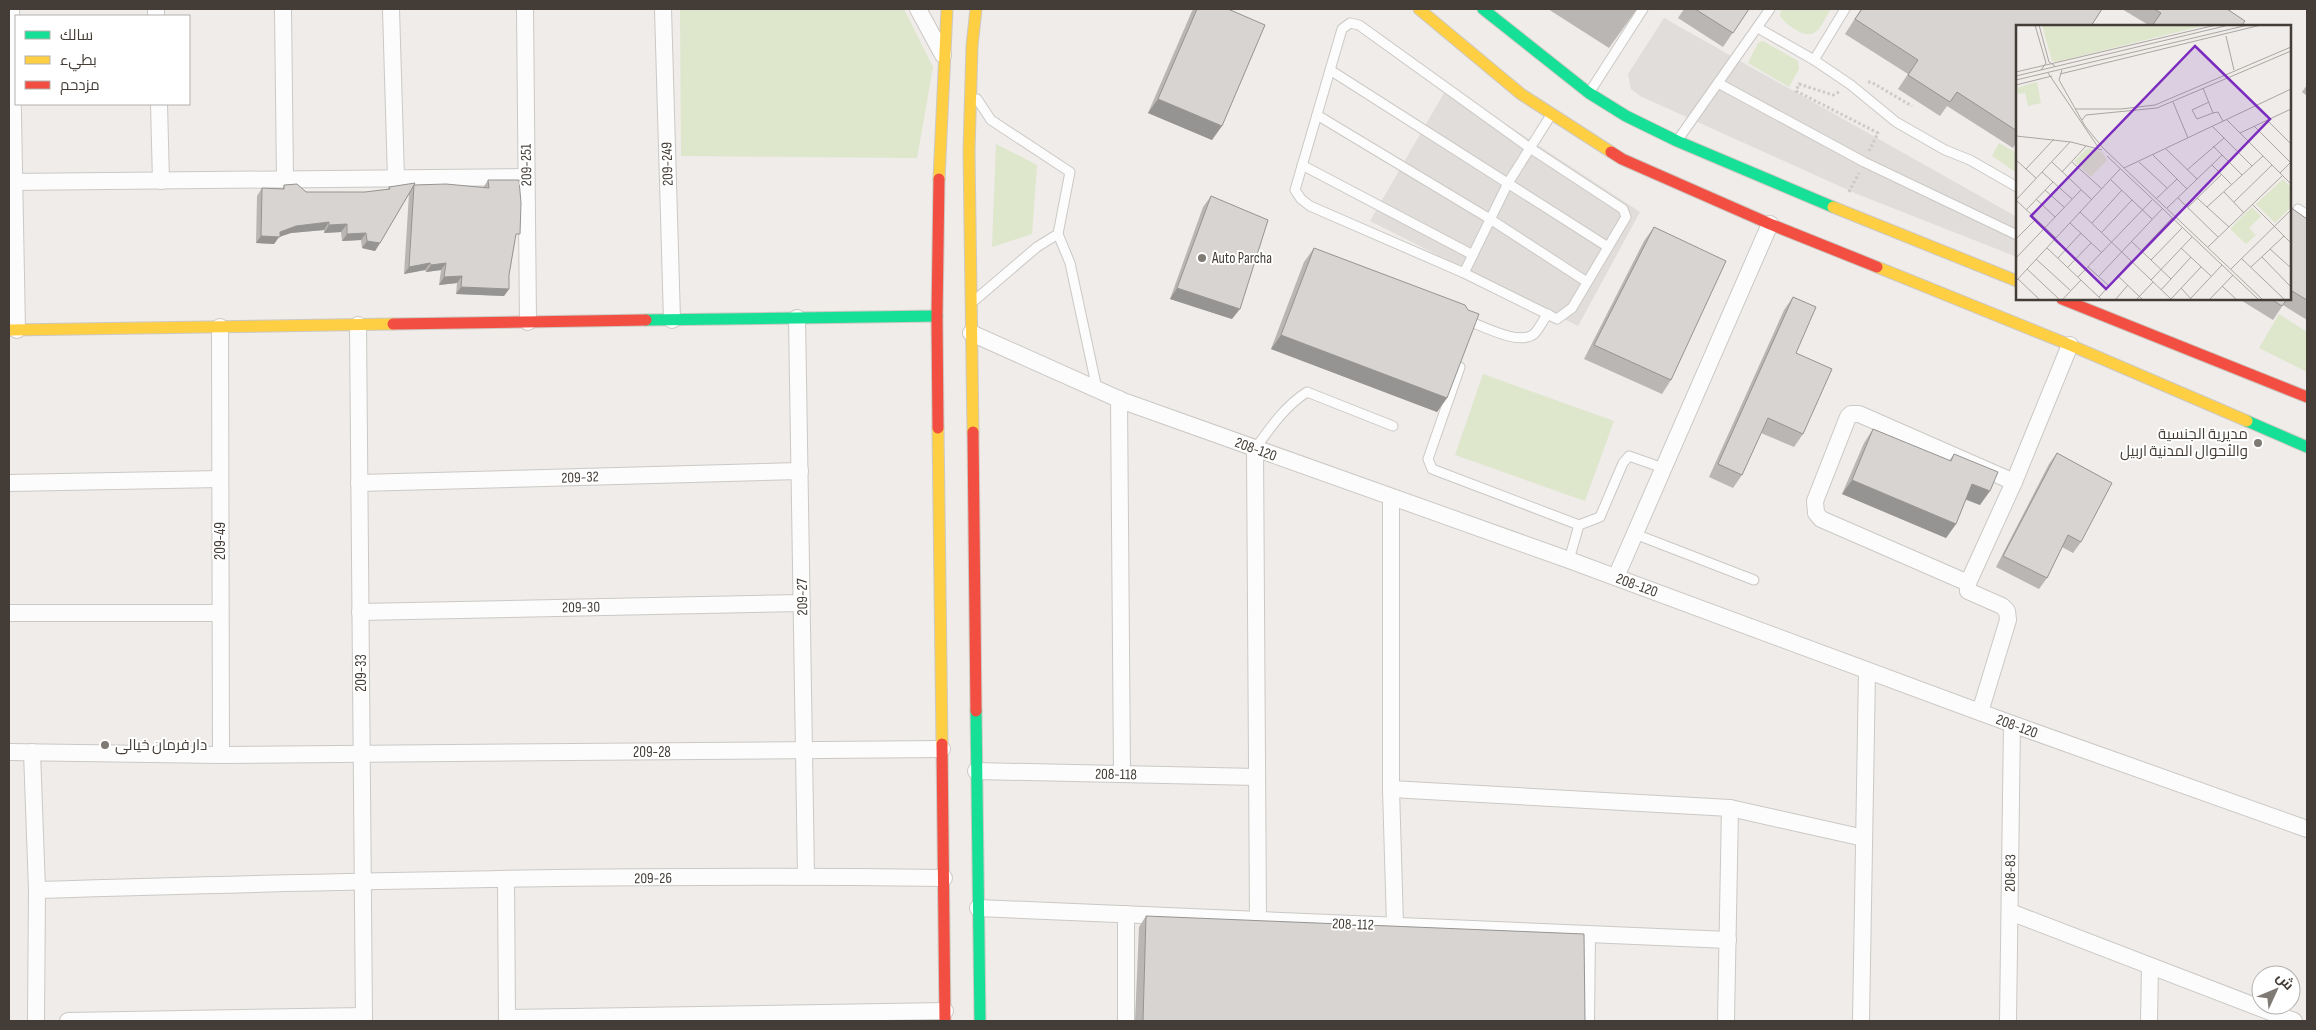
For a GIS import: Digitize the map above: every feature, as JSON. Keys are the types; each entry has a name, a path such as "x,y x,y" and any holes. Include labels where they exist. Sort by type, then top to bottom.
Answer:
{"main road":[{"path":"945,1016 937,316 947,9"},
{"path":"976,9 971,89 971,333 980,1021"},
{"path":"1419,9 1521,94 1622,159 1770,224 2070,345 2307,447"},
{"path":"1483,9 1589,93 1626,116 1677,141 1800,194 2016,281"},
{"path":"2064,300 2307,398"},
{"path":"13,330 937,316"}],"street":[{"path":"11,9 13,330"},
{"path":"283,9 285,180"},
{"path":"391,9 396,179"},
{"name":"209-251","path":"525,9 528,322"},
{"name":"209-249","path":"663,9 672,320"},
{"path":"918,9 944,57"},
{"path":"159,105 161,181"},
{"path":"11,182 526,177"},
{"path":"1616,578 1770,224"},
{"name":"209-27","path":"797,318 806,876"},
{"name":"209-33","path":"358,325 364,1019"},
{"name":"209-49","path":"220,327 221,754"},
{"name":"208-120","path":"971,333 1119,399 1391,498 1569,560 2012,724 2307,829"},
{"path":"1980,712 2008,620 2007,611 2002,606 1968,591 1968,584 2014,482 2070,345"},
{"path":"1119,399 1122,774"},
{"path":"1968,584 1822,519 1816,513 1815,501 1848,417 1851,414 1859,414 2014,482"},
{"path":"1255,449 1258,920"},
{"name":"209-32","path":"359,483 800,471"},
{"path":"9,483 220,479"},
{"path":"1391,498 1391,790 1395,926"},
{"name":"209-30","path":"360,612 802,603"},
{"path":"9,613 220,613"},
{"path":"1861,1021 1867,671"},
{"name":"208-83","path":"2008,1021 2012,724"},
{"name":"209-28","path":"9,752 221,754 942,749"},
{"path":"32,752 37,890 36,1021"},
{"name":"208-118","path":"976,771 1257,778"},
{"path":"1391,790 1730,808 1864,838"},
{"path":"1726,1021 1730,808"},
{"name":"209-26","path":"37,890 362,881 806,876 944,878"},
{"path":"506,880 507,1020 945,1016"},
{"name":"208-112","path":"978,908 1728,940"},
{"path":"2010,912 2288,1020"},
{"path":"1126,914 1126,1021"},
{"path":"1586,934 1586,1021"},
{"path":"2149,1021 2150,966"},
{"path":"68,1021 364,1019"}],"lane":[{"path":"1589,93 1643,9"},
{"path":"1677,141 1770,9"},
{"path":"1814,60 1845,9"},
{"path":"1350,23 1360,25 1530,148 1623,208 1626,217 1566,314 1557,318 1464,273 1310,206 1301,199 1295,190 1330,70 1342,29 1350,23"},
{"path":"1758,28 1814,60 1851,85 1896,122 1945,150 1970,160 2016,186"},
{"path":"1330,70 1608,247"},
{"path":"1718,83 1864,162 2016,235"},
{"path":"971,89 990,120 1070,172 1058,234 1070,263 1097,390"},
{"path":"1316,115 1490,219 1587,282"},
{"path":"1464,273 1508,183 1551,115"},
{"path":"1302,165 1473,255"},
{"path":"2298,209 2307,215"},
{"path":"971,304 1037,247 1058,234"},
{"path":"1461,318 1516,339 1527,338 1534,333 1548,314"},
{"path":"1460,367 1428,459 1432,469 1579,524 1600,517 1623,463 1629,456 1663,468"},
{"path":"1255,449 1277,418 1295,400 1307,392 1393,426"},
{"path":"1569,560 1579,524"},
{"path":"1635,534 1754,580"}],"path":[{"path":"1848,195 1878,133 1796,91 1799,84 1833,95 1851,85 1872,82 1912,106"}],"green space":[{"path":"680,9 904,9 933,67 917,158 681,156"},
{"path":"1781,9 1831,9 1822,25 1814,33 1805,34 1786,23 1780,16"},
{"path":"1763,41 1798,61 1799,69 1789,87 1748,63 1758,43"},
{"path":"1999,143 2016,152 2016,172 1992,156"},
{"path":"996,144 1037,165 1032,234 992,247"},
{"path":"2279,314 2307,332 2307,372 2259,348"},
{"path":"1483,374 1614,421 1585,501 1455,455"}],"shaded area":[{"path":"1664,18 2016,216 2016,257 1857,194 1640,96 1631,89 1628,74"},
{"path":"1448,86 1640,212 1578,326 1370,221"}],"building":[{"path":"1197,9 1228,9 1265,25 1222,126 1158,99"},
{"path":"1695,9 1749,9 1733,33"},
{"path":"1862,9 2102,9 2092,25 2016,25 2016,130 1957,92 1950,102 1908,75 1918,60 1855,19"},
{"path":"2154,9 2227,9 2245,21 2242,25 2153,25 2161,13"},
{"path":"488,180 519,180 521,203 520,234 516,234 509,275 509,289 461,287 462,276 444,277 446,263 431,265 430,263 409,267 414,185 446,184 489,188"},
{"path":"415,183 380,243 367,241 366,233 347,234 347,224 329,225 329,222 296,226 280,232 280,237 261,236 262,188 284,189 284,185 297,184 306,192 365,192"},
{"path":"1211,196 1268,220 1240,309 1177,288"},
{"path":"2291,208 2307,219 2307,300 2292,291 2291,293"},
{"path":"1654,227 1726,261 1671,380 1594,345"},
{"path":"1314,248 1465,305 1468,310 1479,314 1447,398 1281,335"},
{"path":"1793,297 1816,307 1796,353 1832,369 1803,434 1768,418 1742,475 1718,464"},
{"path":"2273,300 2286,300 2282,306"},
{"path":"1873,429 1951,461 1954,454 1998,472 1990,491 1972,484 1956,524 1852,480"},
{"path":"2057,453 2112,483 2081,542 2068,535 2047,578 2003,556"},
{"path":"1146,916 1584,934 1585,1021 1143,1021"}],"traffic: fast":[{"path":"1483,9 1589,93 1626,116 1677,141 1833,207"},
{"path":"646,320 937,316"},
{"path":"2247,421 2307,447"},
{"path":"976,711 980,1021"}],"traffic: slow":[{"path":"939,179 947,9"},
{"path":"973,432 969,151 972,46 976,9"},
{"path":"1419,9 1521,94 1611,152"},
{"path":"1833,207 2016,281"},
{"path":"1877,267 2070,345 2247,421"},
{"path":"9,330 393,324"},
{"path":"938,428 942,744"}],"traffic: jam":[{"path":"1611,152 1622,159 1770,224 1877,267"},
{"path":"938,428 939,179"},
{"path":"2064,300 2307,397"},
{"path":"393,324 646,320"},
{"path":"973,432 976,711"},
{"path":"942,744 945,1021"}],"place":[{"name":"Auto Parcha","path":"1202,258"},
{"name":"مديرية الجنسية والأحوال المدنية اربيل","path":"2258,443"},
{"name":"دار فرمان خیالی","path":"105,745"}]}
